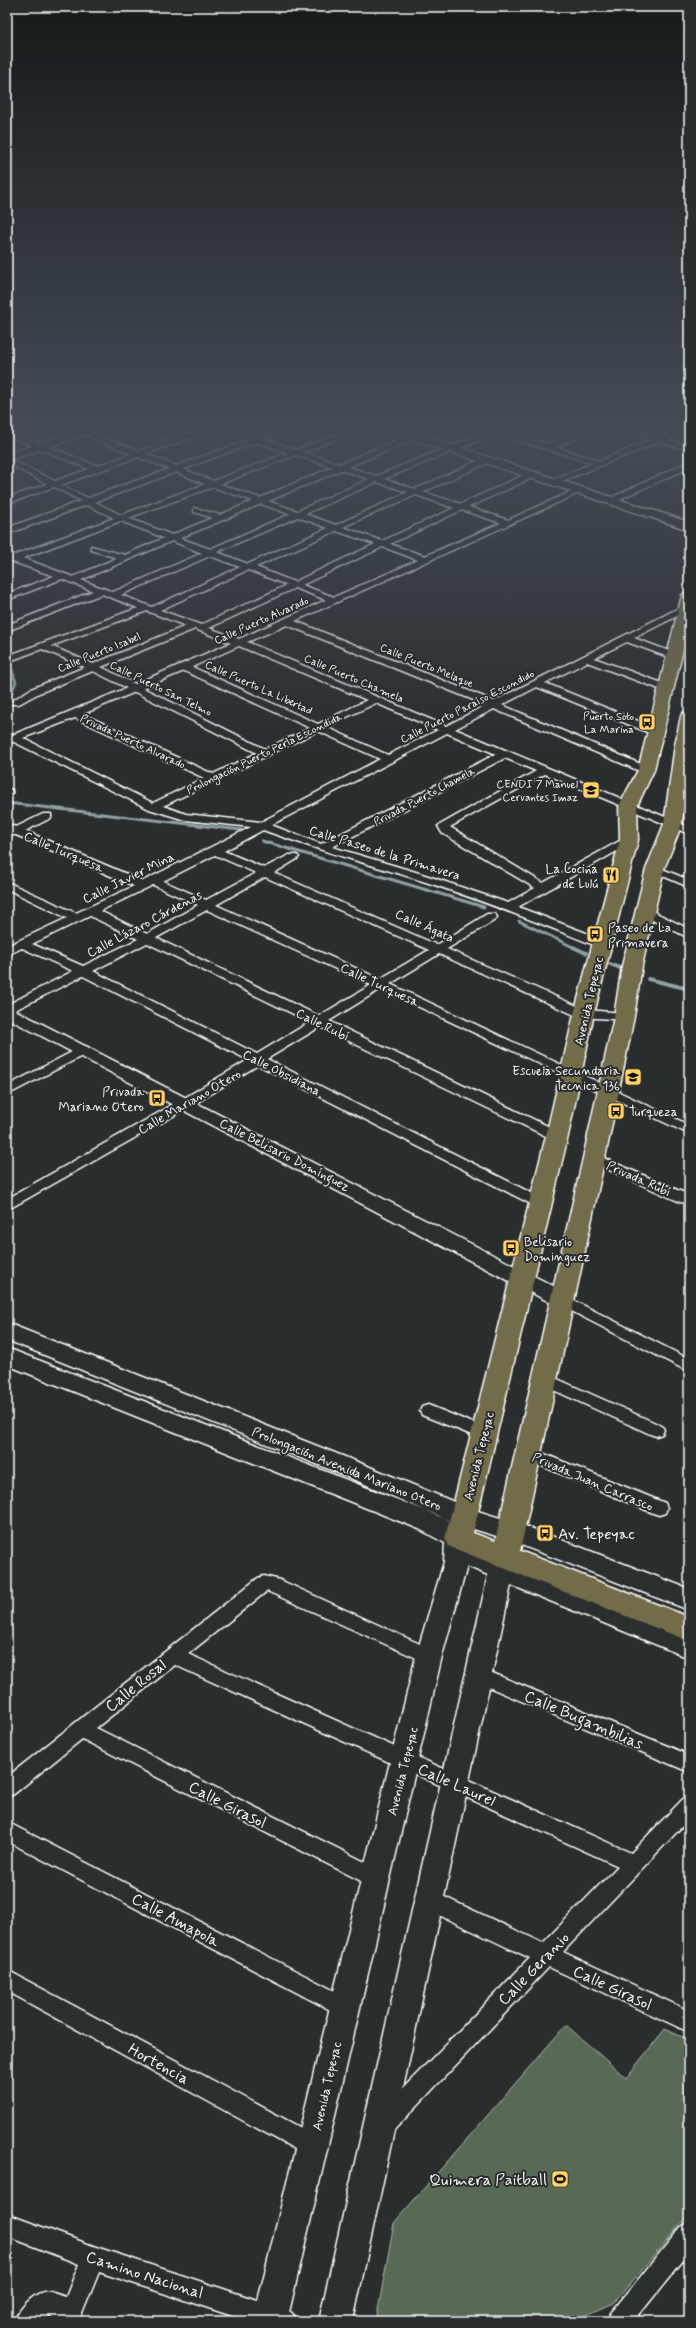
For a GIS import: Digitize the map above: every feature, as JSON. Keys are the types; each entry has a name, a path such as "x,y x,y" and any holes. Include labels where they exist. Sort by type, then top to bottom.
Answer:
{"main road":[{"name":"Avenida Tepeyac","path":"460,1533 557,1136 584,1014 629,840 628,806 646,770 674,656 685,629 688,601"},
{"path":"506,1550 561,1299 594,1158 606,1091 624,1017 632,966 655,869 673,824 689,716"},
{"name":"Prolongación Avenida Mariano Otero","path":"460,1533 689,1614"},
{"name":"Prolongación Avenida Mariano Otero","path":"506,1550 689,1629"}],"street":[{"path":"10,558 77,535"},
{"path":"164,535 334,600"},
{"path":"73,580 181,535"},
{"path":"111,596 250,535"},
{"path":"7,659 45,647 149,609 251,567 321,535"},
{"path":"353,535 424,559"},
{"name":"Calle Puerto Isabel","path":"15,702 35,691 198,627 296,585 403,535"},
{"name":"Calle Puerto Alvarado","path":"11,739 75,714 240,643 424,559 482,535"},
{"path":"94,548 125,558"},
{"name":"Calle Puerto Chamela","path":"10,558 73,580 111,596 240,643 689,831"},
{"path":"7,596 61,576"},
{"path":"7,628 101,592"},
{"name":"Calle Puerto Paraíso Escondido","path":"260,826 388,759 587,659 626,638 688,601"},
{"name":"Calle Puerto Melaque","path":"287,621 496,706 646,770"},
{"path":"626,638 674,656"},
{"name":"Calle Puerto San Telmo","path":"45,647 93,667 266,753"},
{"path":"587,659 666,688"},
{"name":"Calle Puerto La Libertad","path":"184,667 388,759"},
{"path":"538,684 656,732"},
{"name":"Prolongación Puerto Perla Escondida","path":"153,807 375,700"},
{"name":"Privada Puerto Alvarado","path":"75,714 212,778"},
{"name":"Calle Paseo de la Primavera","path":"11,739 153,807 185,817 260,826 322,848 415,875 509,907 603,944"},
{"name":"Privada Puerto Chamela","path":"322,848 504,754"},
{"path":"542,887 446,830 444,826 543,771"},
{"path":"10,831 47,816"},
{"name":"Calle Javier Mina","path":"7,951 147,882 216,851 260,826"},
{"name":"Calle Turquesa","path":"10,831 207,905 380,984 689,1130"},
{"path":"509,907 542,887 629,840"},
{"name":"Calle Ágata","path":"216,851 440,948 584,1014 624,1017"},
{"name":"Calle Lázaro Cárdenas","path":"7,1011 146,939 268,873 293,857"},
{"path":"655,869 689,884"},
{"path":"7,885 75,917"},
{"name":"Calle Rubí","path":"90,911 557,1136"},
{"path":"646,912 689,934"},
{"name":"Calle Mariano Otero","path":"7,1205 186,1103 491,918"},
{"name":"Calle Obsidiana","path":"22,944 83,971 540,1203"},
{"name":"Calle Belisario Domínguez","path":"7,1011 561,1299"},
{"path":"7,1091 83,1050"},
{"name":"Privada Rubí","path":"594,1158 685,1199"},
{"path":"561,1299 689,1366"},
{"name":"Prolongación Avenida Mariano Otero","path":"7,1331 352,1469 460,1533"},
{"name":"Prolongación Avenida Mariano Otero","path":"7,1356 428,1522 460,1533"},
{"path":"544,1379 656,1430"},
{"path":"428,1411 484,1434"},
{"name":"Privada Juan Carrasco","path":"527,1453 659,1508"},
{"name":"Avenida Tepeyac","path":"275,2319 312,2146 429,1656 460,1533"},
{"path":"336,2321 506,1550"},
{"name":"Prolongación Avenida Mariano Otero","path":"506,1550 689,1600"},
{"name":"Prolongación Avenida Mariano Otero","path":"506,1550 689,1647"},
{"name":"Calle Rosal","path":"7,1788 264,1583 274,1585 429,1656"},
{"name":"Calle Laurel","path":"172,1655 633,1863"},
{"name":"Calle Bugambilias","path":"478,1675 689,1764"},
{"name":"Calle Girasol","path":"80,1729 376,1878"},
{"name":"Calle Geranio","path":"378,2131 689,1806"},
{"name":"Calle Amapola","path":"7,1831 345,2007"},
{"name":"Calle Girasol","path":"429,1900 689,2022"},
{"name":"Hortencia","path":"7,1980 312,2146"},
{"name":"Camino Nacional","path":"7,2225 93,2258 275,2319"},
{"path":"619,2321 689,2234"},
{"path":"26,2321 45,2303 67,2316 93,2258"}],"green space":[{"name":"Quimera Paitball","path":"566,2025 626,2078 665,2029 689,2040 689,2214 614,2303 573,2321 376,2321 394,2223"}],"waterway":[{"path":"7,701 16,682 10,665"},
{"path":"7,803 241,830"},
{"path":"262,841 484,907"},
{"path":"519,921 575,948"},
{"path":"573,947 586,953"},
{"path":"610,964 625,970"},
{"path":"648,979 689,989"}],"place":[{"name":"Puerto Soto La Marina","path":"647,722"},
{"name":"CENDI 7 Manuel Cervantes Imaz","path":"591,790"},
{"name":"La Cocina de Lulú","path":"611,875"},
{"name":"Paseo de La Primavera","path":"595,934"},
{"name":"Escuela Secundaria Tecnica 136","path":"633,1077"},
{"name":"Privada Mariano Otero","path":"157,1098"},
{"name":"Turqueza","path":"616,1111"},
{"name":"Belisario Dominguez","path":"511,1248"},
{"name":"Av. Tepeyac","path":"545,1533"},
{"name":"Quimera Paitball","path":"560,2179"}]}
